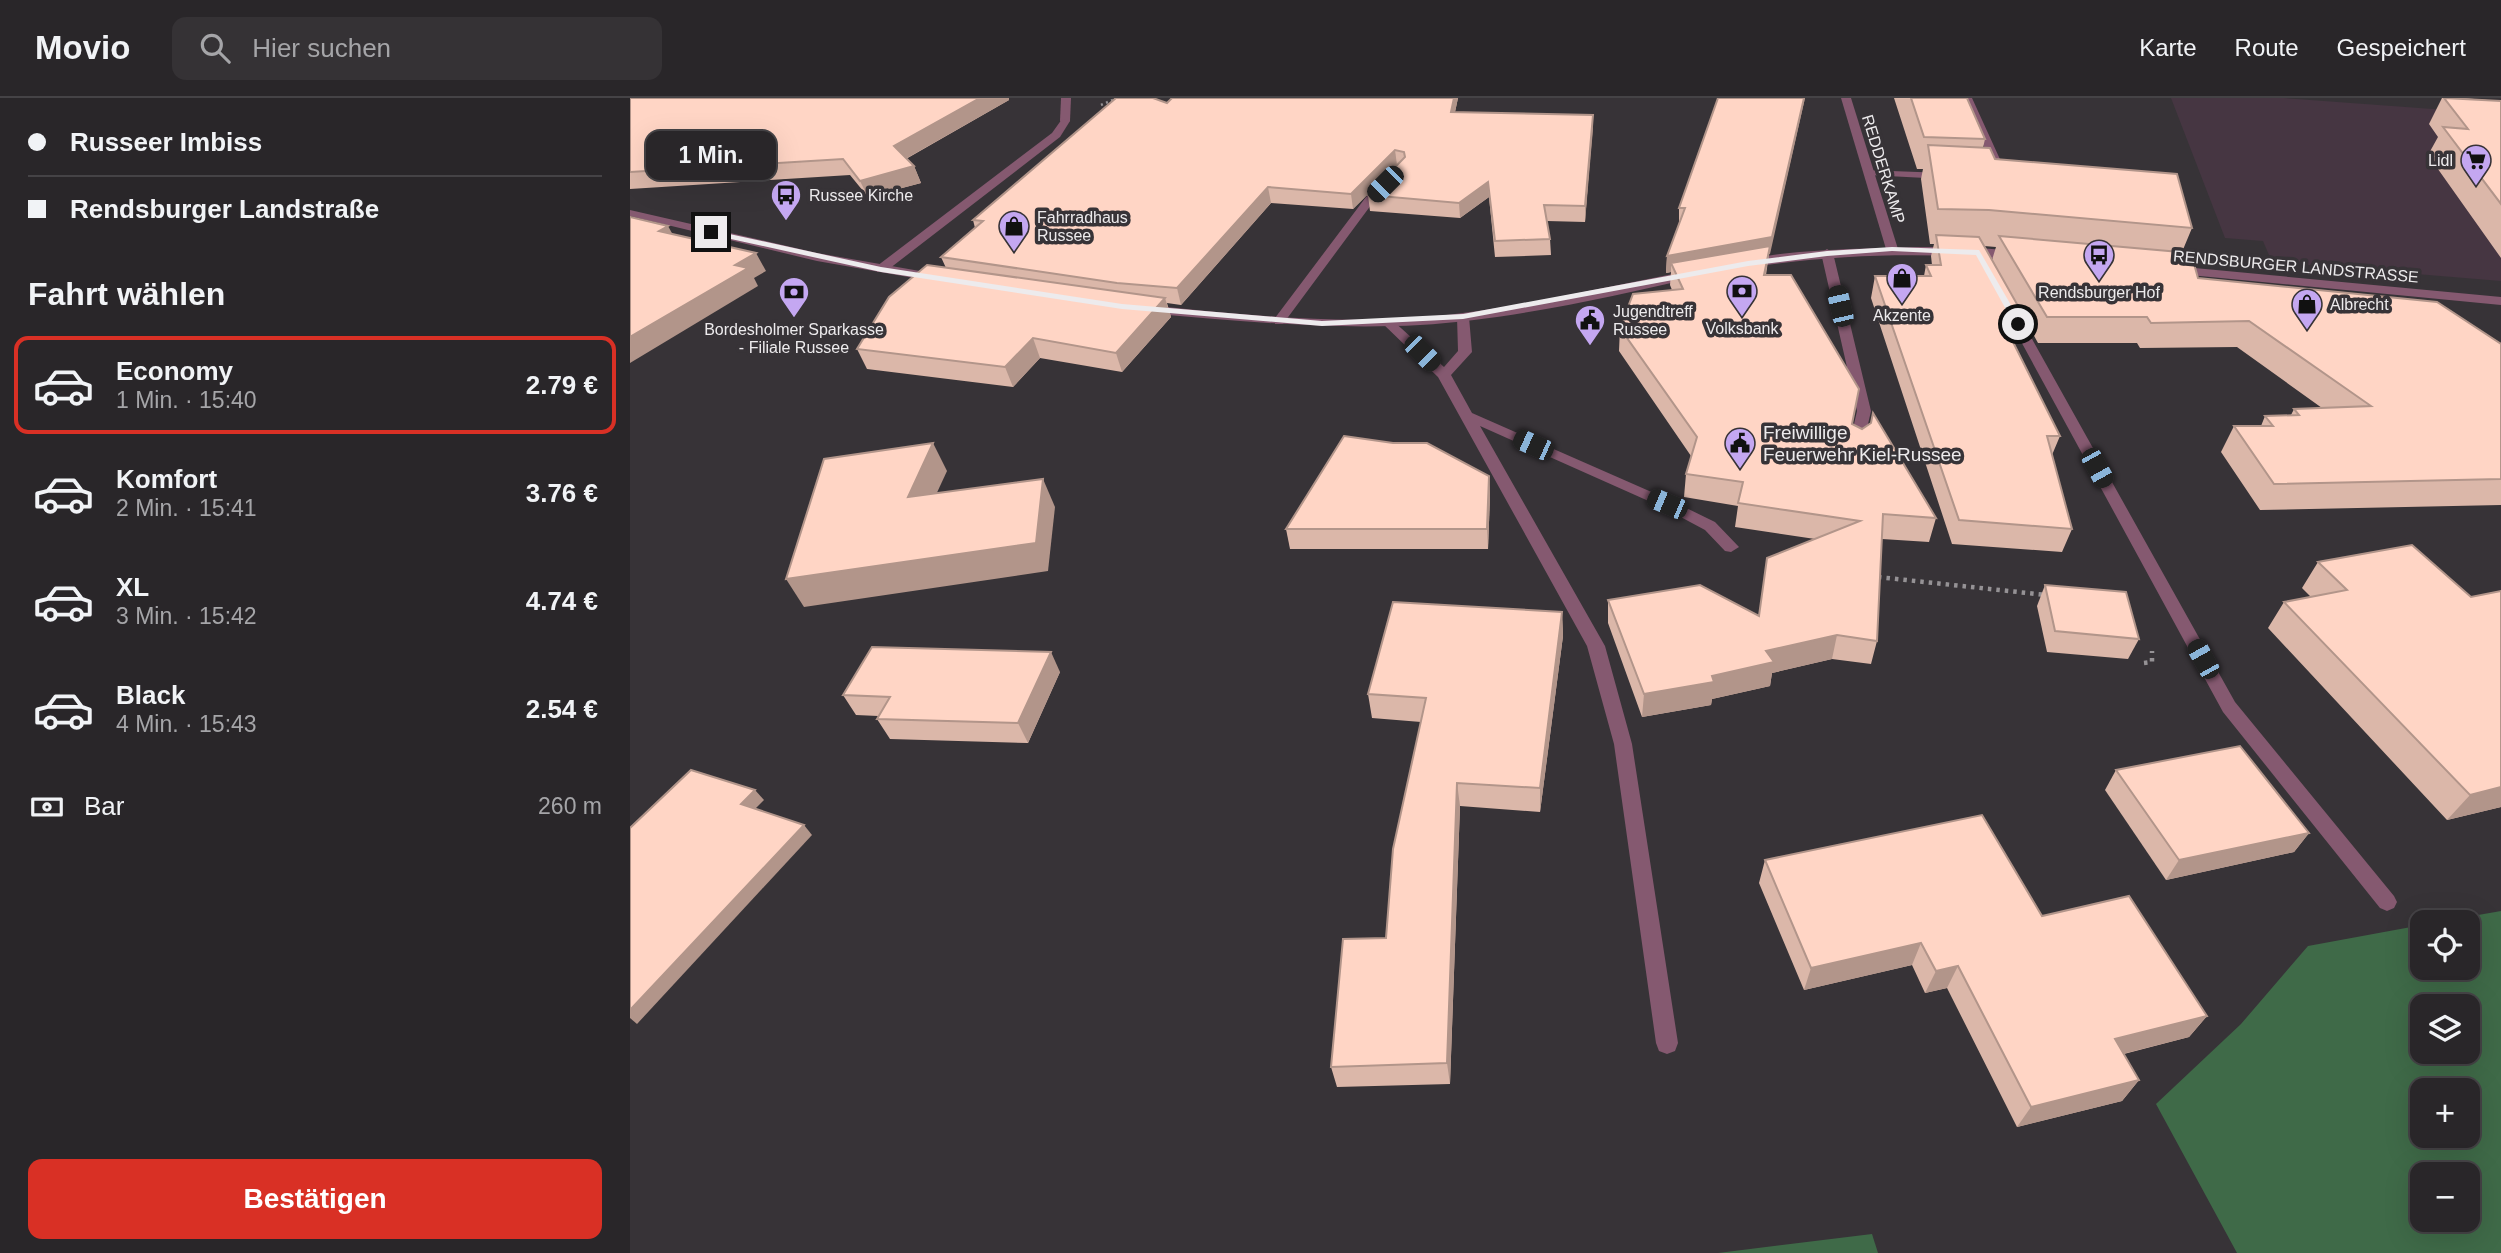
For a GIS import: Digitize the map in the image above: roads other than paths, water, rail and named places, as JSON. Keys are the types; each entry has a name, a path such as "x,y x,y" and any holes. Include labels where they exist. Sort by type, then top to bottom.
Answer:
{"street":[{"path":"881,269 1056,135 1065,121 1066,98"},
{"name":"REDDERKAMP","path":"1846,98 1892,249"},
{"path":"1967,98 2004,179 1990,178"},
{"path":"1868,172 1963,177"},
{"path":"1279,321 1370,199 1393,177"},
{"path":"630,213 881,269 948,280"},
{"path":"1735,266 1827,253 1892,249 2033,257"},
{"path":"1979,252 1992,276"},
{"path":"1827,253 1864,411 1856,446"},
{"name":"RENDSBURGER LANDSTRASSE","path":"2164,269 2501,301"},
{"path":"1135,307 1279,321 1387,322 1463,317 1708,271"},
{"path":"2005,300 2229,707 2387,902"},
{"path":"1444,375 1465,352 1463,317"},
{"path":"1387,322 1444,375 1595,646 1623,744 1667,1043"},
{"path":"1466,415 1667,504 1710,526 1731,547"}],"place":[{"name":"Lidl","path":"2476,187"},
{"name":"Russee Kirche","path":"786,222"},
{"name":"Fahrradhaus Russee","path":"1014,253"},
{"name":"Rendsburger Hof","path":"2099,282"},
{"name":"Akzente","path":"1902,305"},
{"name":"Volksbank","path":"1742,318"},
{"name":"Bordesholmer Sparkasse - Filiale Russee","path":"794,319"},
{"name":"Albrecht","path":"2307,331"},
{"name":"Jugendtreff Russee","path":"1590,347"},
{"name":"Freiwillige Feuerwehr Kiel-Russee","path":"1740,470"}]}
